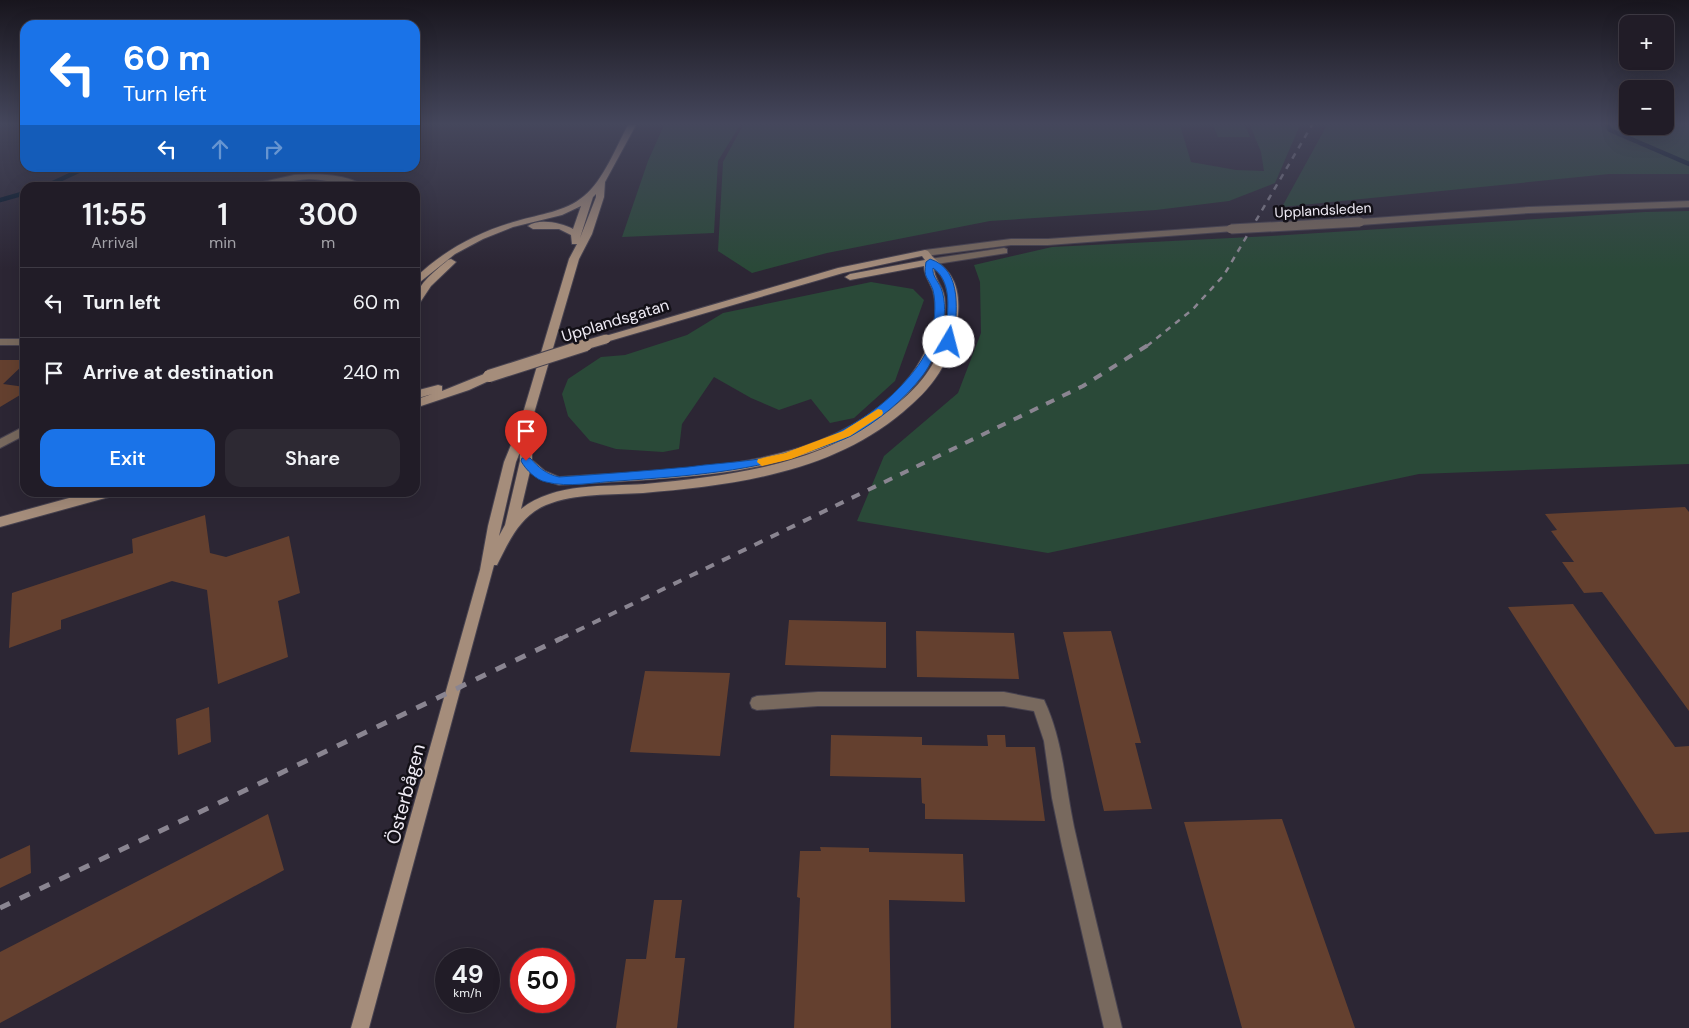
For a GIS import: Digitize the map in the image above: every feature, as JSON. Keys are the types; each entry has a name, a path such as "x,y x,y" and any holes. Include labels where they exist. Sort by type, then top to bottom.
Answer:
{"main road":[{"name":"Österbågen","path":"360,1028 487,570 494,526 510,462 526,423 574,259 576,234 589,197 606,173"},
{"name":"Österbågen","path":"574,259 588,234 600,197 601,182"},
{"path":"420,278 431,266 471,241 498,229 567,211 578,206 589,197"},
{"path":"420,294 427,284 447,265 477,245 503,234 529,227 552,225 561,226 576,234"},
{"path":"526,461 536,472 546,478 559,481 647,475 753,464 787,456 847,434 891,403 919,373 929,356 935,342 940,303 937,289 928,273 928,257"},
{"path":"511,525 540,502 560,496 756,475 790,466 824,455 880,426 901,409 931,377 949,342 952,310 950,285 942,270 928,257"},
{"name":"Upplandsgatan","path":"420,402 450,393 489,376 751,296 928,257"},
{"name":"Upplandsgatan","path":"420,394 463,381 489,376"},
{"name":"Österbågen","path":"487,570 511,525 526,461 526,423"},
{"path":"0,522 91,497"}],"street":[{"path":"278,182 297,177 353,182"},
{"name":"Upplandsleden","path":"928,257 1015,250 1048,242 1231,229 1529,210 1688,205"},
{"path":"5,342 20,335"},
{"path":"5,342 20,342"},
{"path":"0,444 20,433"},
{"path":"757,703 818,699 1004,699 1039,705 1052,741 1066,826 1113,1028"}],"green space":[{"path":"644,173 717,173 714,233 622,237"},
{"path":"722,173 1279,173 1275,183 1229,201 1156,210 990,221 827,253 752,273 718,251"},
{"path":"1301,173 1689,173 1609,174 1282,207"},
{"path":"1689,211 1689,464 1419,474 1048,553 857,521 884,456 958,393 981,333 980,282 974,265 1052,247"},
{"path":"871,282 913,289 924,300 895,381 854,418 830,423 811,399 779,410 751,398 714,377 682,424 679,449 663,452 616,449 590,441 568,416 562,394 568,379 601,357 625,355 687,335 723,313"}],"building":[{"path":"0,360 20,360 20,368 3,384 20,386 20,395 0,407"},
{"path":"1685,507 1689,512 1689,711 1602,592 1584,593 1562,562 1574,562 1551,531 1557,530 1545,514"},
{"path":"205,515 210,553 226,557 289,536 300,593 278,601 288,657 218,684 207,590 172,581 61,620 61,629 9,648 12,593 133,553 132,539"},
{"path":"1573,604 1675,747 1689,746 1689,832 1655,834 1508,607"},
{"path":"789,620 886,622 886,668 785,665"},
{"path":"916,631 1014,633 1019,679 917,677"},
{"path":"1111,631 1141,743 1135,743 1152,809 1104,811 1063,632"},
{"path":"645,671 730,673 720,756 630,752"},
{"path":"209,707 211,742 178,755 176,719"},
{"path":"831,735 922,737 922,745 988,746 987,735 1005,735 1006,747 1035,747 1045,821 925,819 921,778 830,776"},
{"path":"268,814 284,870 0,1023 0,952"},
{"path":"1282,819 1355,1028 1242,1028 1184,822"},
{"path":"30,845 31,873 0,888 0,859"},
{"path":"820,847 869,848 869,852 963,854 965,902 889,900 891,1028 794,1028 800,898 797,897 800,851 821,851"},
{"path":"654,900 682,900 675,958 685,958 677,1028 616,1028 626,959 646,959"}],"waterway":[{"path":"55,182 74,173"},
{"path":"0,200 20,194"}],"railway":[{"path":"1147,346 1193,309 1224,275 1284,173"},
{"path":"560,639 1083,386 1148,345"},
{"path":"0,908 562,638"}],"slow traffic":[{"path":"762,462 818,446 847,434 878,413"}],"route":[{"path":"526,461 536,472 546,478 559,481 647,475 753,464 787,456 847,434 891,403 919,373 929,356 935,342 940,303 937,289 928,273 930,262 942,270 948,278 950,285 952,325 949,342"}]}
